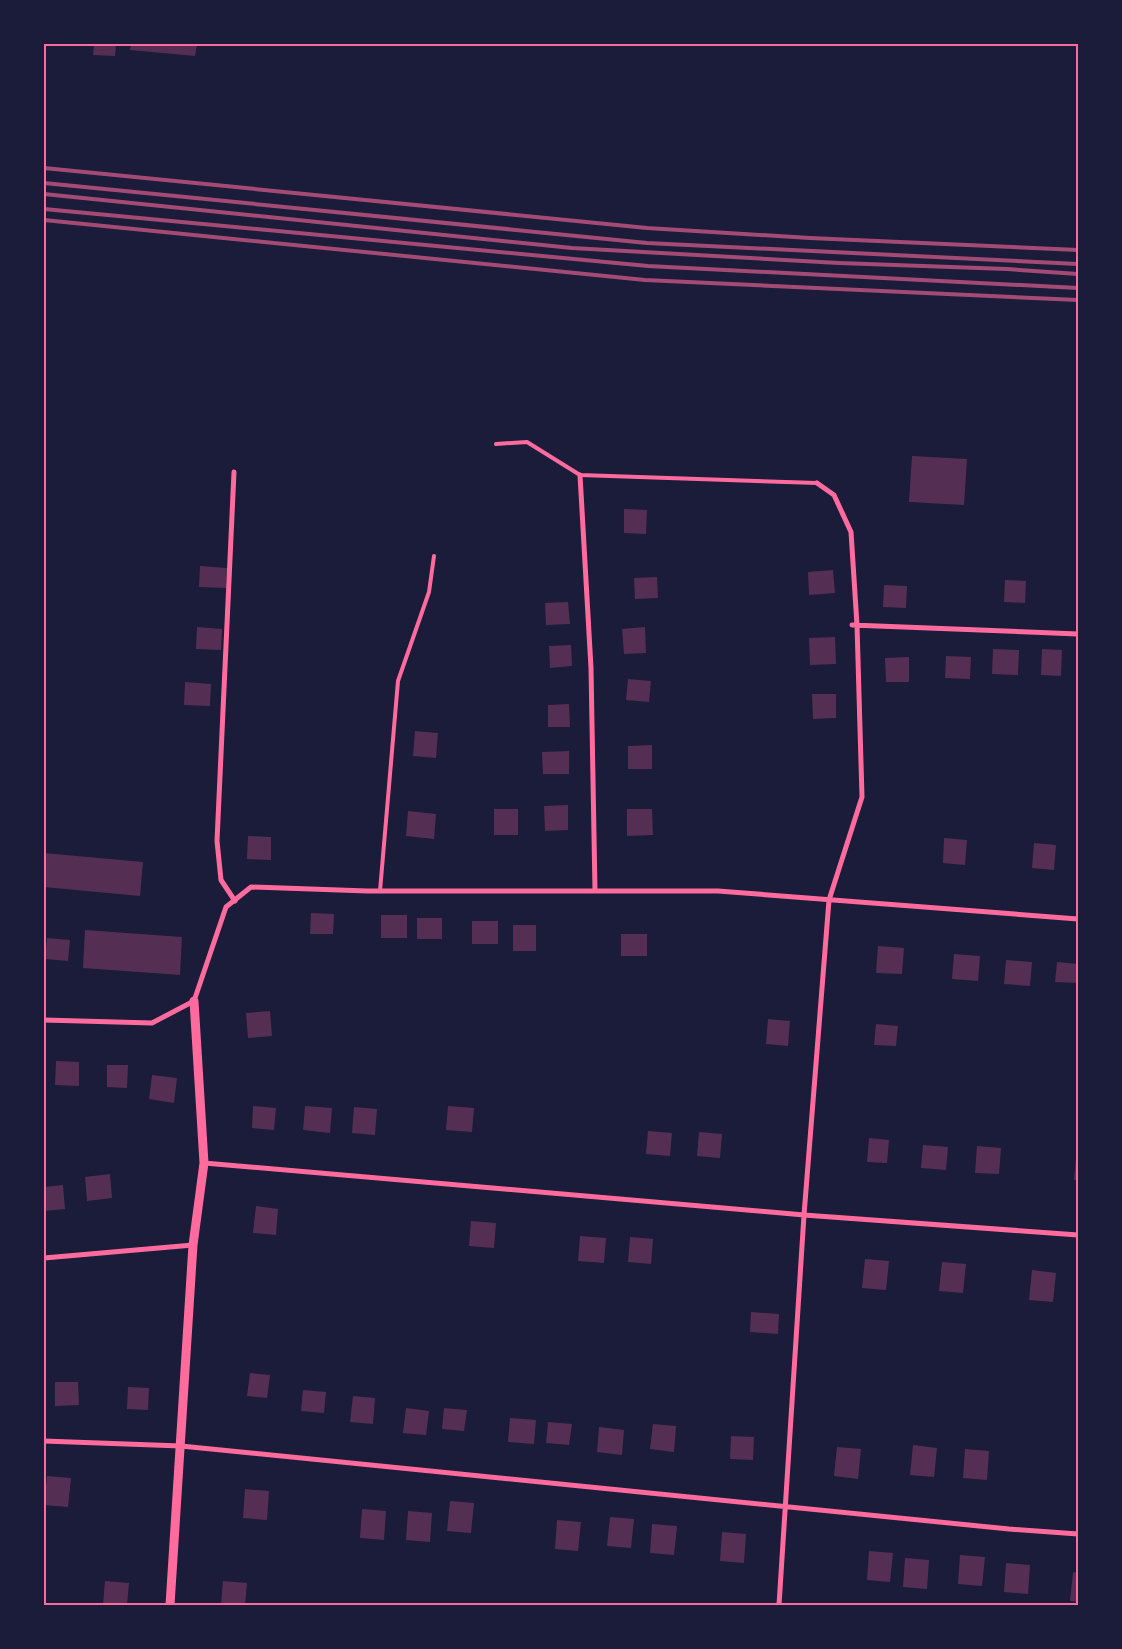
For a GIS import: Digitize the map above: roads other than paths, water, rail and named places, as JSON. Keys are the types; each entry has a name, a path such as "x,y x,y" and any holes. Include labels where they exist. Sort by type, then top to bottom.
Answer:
{"street":[{"path":"234,472 217,841 221,880 235,901"},
{"path":"580,475 591,668 595,891"},
{"path":"779,1605 804,1215 829,900 862,797 851,532 834,495 817,483"},
{"path":"855,625 1078,634"},
{"path":"170,1605 193,1244 204,1163 194,1001 226,908 251,887 380,891 718,891 1078,919"},
{"path":"44,1020 152,1023 194,1001"},
{"path":"204,1163 804,1215 1078,1236"},
{"path":"44,1258 193,1244"},
{"path":"44,1440 181,1446 1078,1534"}],"lane":[{"path":"496,444 528,442 580,475 817,483"},
{"path":"380,891 398,681 429,592 434,556"}],"railway":[{"path":"44,168 647,228 810,238 1078,250"},
{"path":"44,183 647,243 1078,264"},
{"path":"44,194 572,248 1078,274"},
{"path":"44,209 648,266 1078,288"},
{"path":"44,220 645,280 1078,300"}]}
